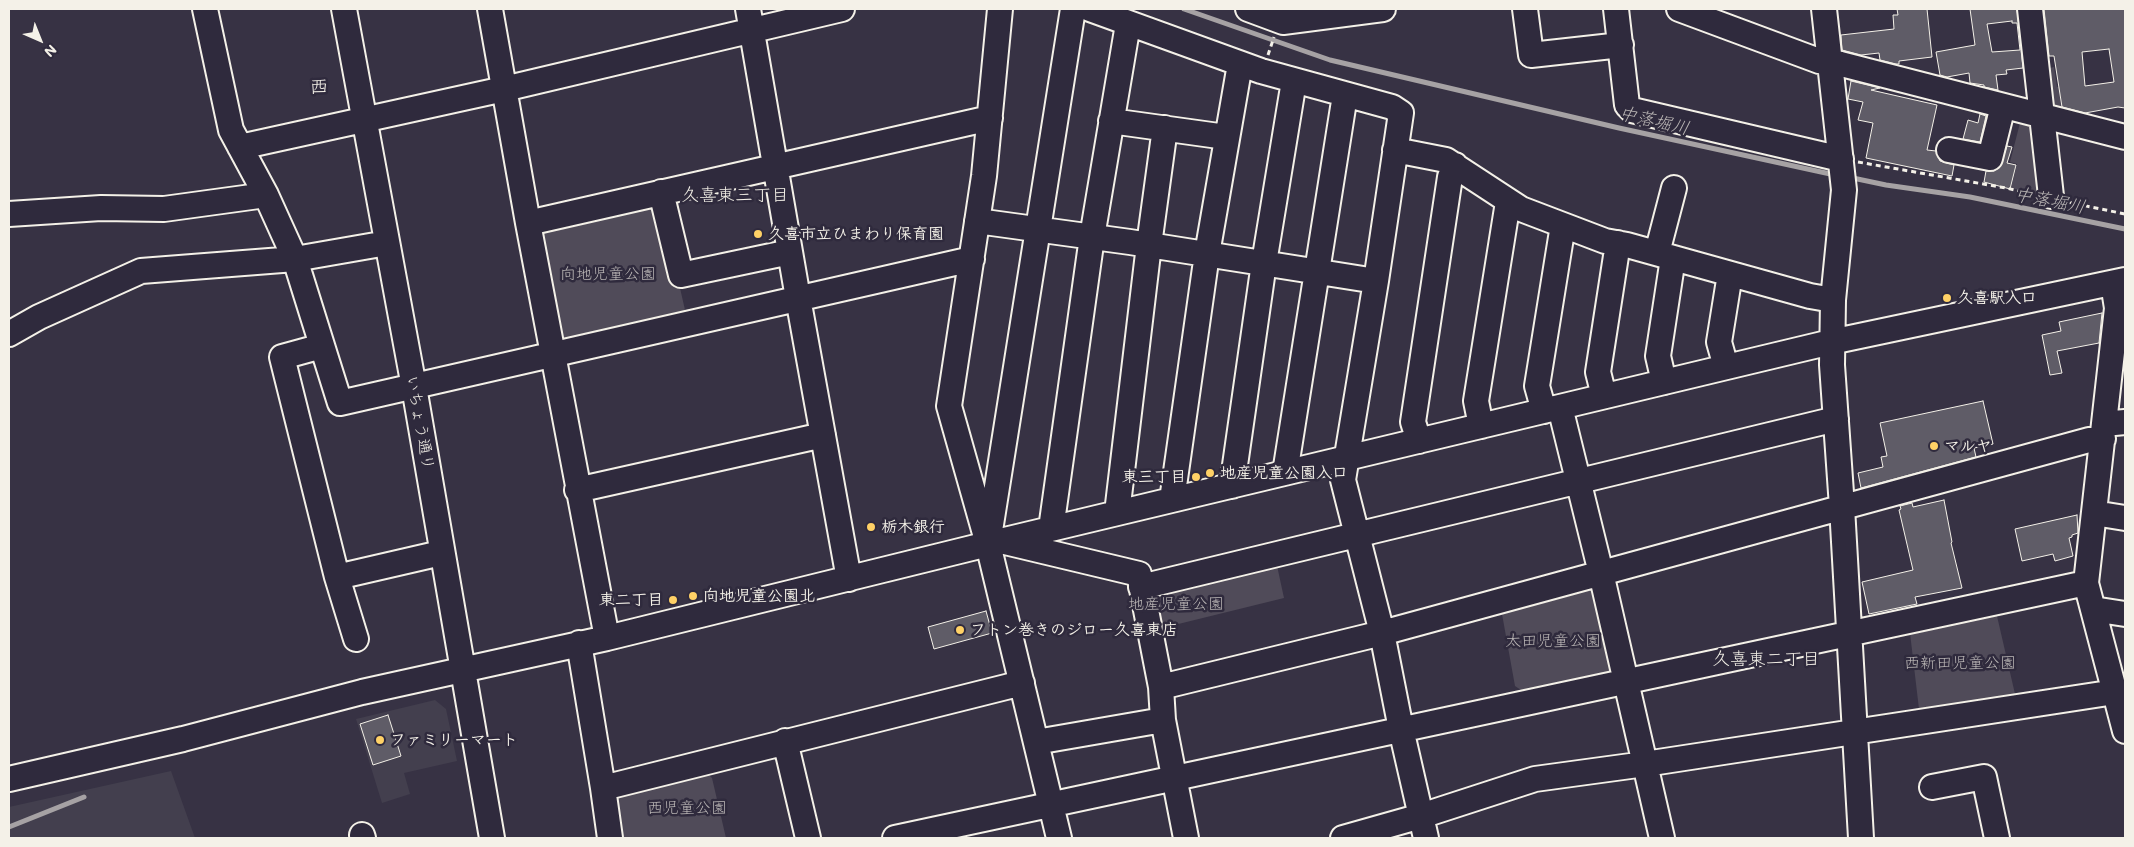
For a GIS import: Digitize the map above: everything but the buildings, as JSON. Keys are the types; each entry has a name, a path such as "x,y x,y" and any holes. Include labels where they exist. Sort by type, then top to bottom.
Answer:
{"street":[{"path":"206,9 231,130 266,196 295,259 340,403 972,259"},
{"name":"いちょう通り","path":"344,9 414,387 441,553 492,838"},
{"path":"490,9 577,490 606,638"},
{"path":"240,147 504,90 750,20 842,9"},
{"path":"1000,9 984,176 949,406 994,543 1022,683 1060,838"},
{"path":"994,543 1073,9"},
{"path":"1090,9 1294,82 1401,112 1376,281 1343,480 1382,633 1423,827"},
{"path":"1248,9 1283,22 1383,9"},
{"path":"1525,9 1531,55 1621,45"},
{"path":"1616,9 1627,105 1632,110 1841,161"},
{"path":"1679,9 1819,61 1831,62 2125,137"},
{"path":"1824,9 1844,190 1833,300 1832,342 1861,838"},
{"path":"2030,9 2042,116 2048,197"},
{"path":"750,20 849,579"},
{"path":"1052,529 1092,237 1128,24"},
{"path":"1172,500 1207,254 1240,64"},
{"path":"1232,486 1264,263 1294,82"},
{"path":"1285,473 1345,95"},
{"path":"1949,150 1990,158 2003,106"},
{"path":"528,223 990,118"},
{"path":"1111,121 1226,137"},
{"path":"1117,513 1165,128"},
{"path":"1395,150 1446,160 1455,164 1520,209 1605,241 1833,300"},
{"path":"1419,441 1413,422 1450,177 1455,164"},
{"path":"1664,382 1658,356 1665,256 1674,188"},
{"path":"661,192 681,275 790,252"},
{"path":"9,214 101,208 164,209 266,196"},
{"path":"1481,426 1476,401 1508,202"},
{"path":"977,222 1149,245 1376,281"},
{"path":"1563,225 1537,386 1552,409 1580,481 1662,838"},
{"path":"9,334 39,317 141,271 295,259 387,243"},
{"path":"1604,396 1598,372 1618,243"},
{"path":"1726,367 1719,342 1730,274"},
{"path":"9,780 183,739 362,692 606,638 1726,367 1832,342 2119,281 2111,428 2094,513 2086,583 2120,703 2125,731"},
{"path":"322,346 282,357 338,578 356,638"},
{"path":"1141,587 1836,419"},
{"path":"1161,687 1382,633 2089,440 2111,428"},
{"path":"577,490 823,435"},
{"path":"2094,513 2125,518"},
{"path":"994,543 1138,574 1161,687 1163,720 1176,778 1186,838"},
{"path":"338,578 441,553"},
{"path":"896,838 2086,583"},
{"path":"2093,609 2125,614"},
{"path":"579,643 610,838"},
{"path":"603,788 1022,683"},
{"path":"1343,838 1423,827 1535,779 1855,732 2120,703"},
{"path":"1036,742 1163,720"},
{"path":"785,741 808,838"},
{"path":"1932,788 1984,777 1997,838"}],"path":[{"path":"1268,54 1278,28"},
{"path":"1841,161 2006,188 2125,214"}],"shaded area":[{"path":"435,700 446,709 457,761 404,773 410,794 382,803 356,719"},
{"path":"171,771 195,838 9,838 9,807"}],"green space":[{"path":"2054,67 2057,87 2059,87 2062,114 2045,109 2042,70"},
{"path":"2021,119 2038,123 2047,196 2011,188 2017,164 2010,162"},
{"name":"向地児童公園","path":"654,203 662,209 685,310 679,317 567,343 560,337 542,233 549,229"},
{"name":"地産児童公園","path":"1276,561 1284,598 1154,630 1149,594"},
{"name":"太田児童公園","path":"1592,586 1615,668 1610,674 1524,692 1515,686 1502,614 1504,607"},
{"name":"西新田児童公園","path":"1991,610 1997,616 2015,694 2010,700 1924,715 1919,709 1910,633 1913,628"},
{"name":"西児童公園","path":"706,772 712,778 726,838 616,838 616,794"}],"waterway":[{"name":"中落堀川","path":"1184,9 1330,60 1619,128 1835,175"},
{"name":"中落堀川","path":"1848,177 1886,185 1970,197 2125,229"},
{"path":"9,827 84,797"}],"place":[{"name":"久喜市立ひまわり保育園","path":"758,234"},
{"name":"久喜駅入口","path":"1947,298"},
{"name":"マルヤ","path":"1934,446"},
{"name":"地産児童公園入口","path":"1210,473"},
{"name":"東三丁目","path":"1196,477"},
{"name":"栃木銀行","path":"871,527"},
{"name":"向地児童公園北","path":"693,596"},
{"name":"東二丁目","path":"673,600"},
{"name":"フトン巻きのジロー久喜東店","path":"960,630"},
{"name":"ファミリーマート","path":"380,740"}],"district":[{"name":"西","path":"319,87"},
{"name":"久喜東三丁目","path":"735,195"},
{"name":"久喜東二丁目","path":"1766,659"}]}
